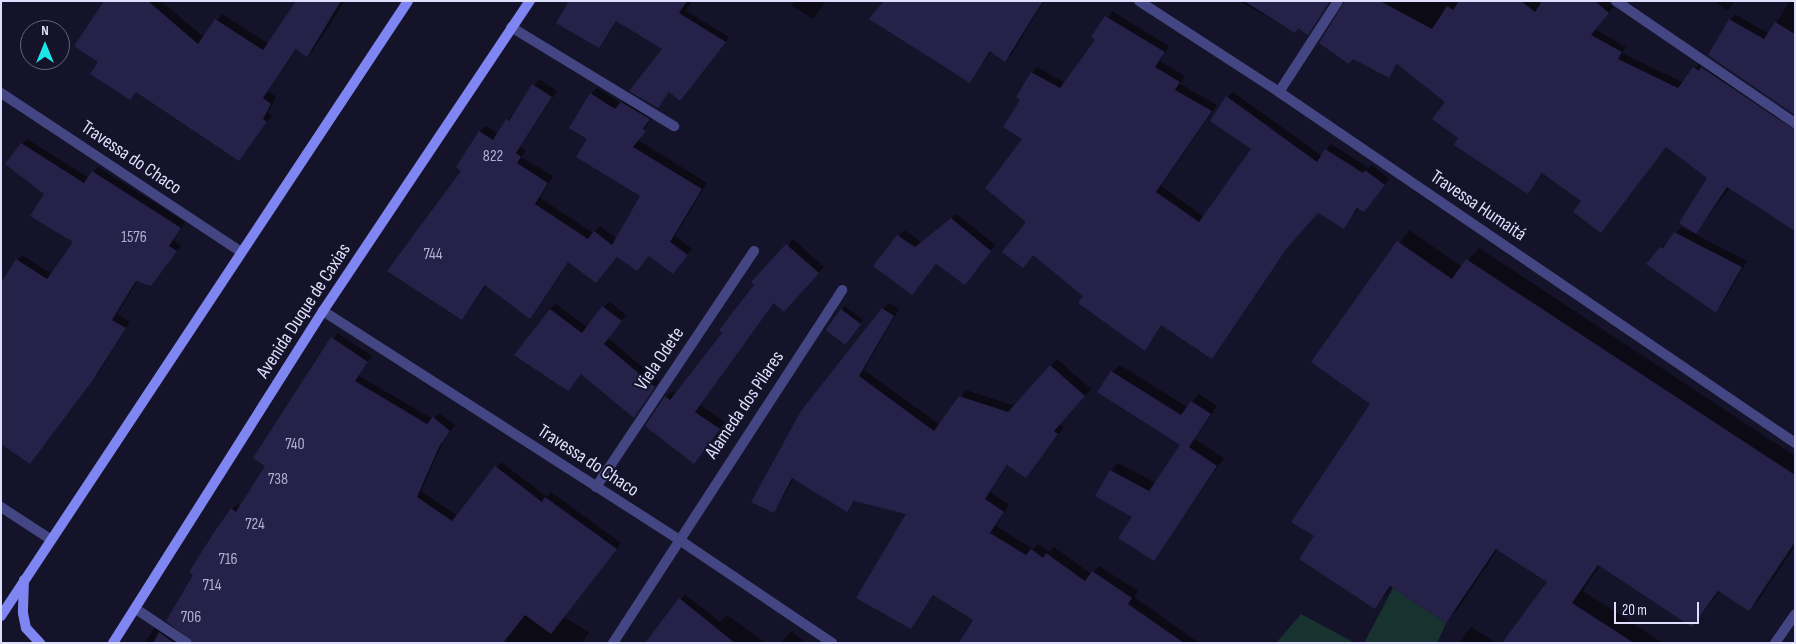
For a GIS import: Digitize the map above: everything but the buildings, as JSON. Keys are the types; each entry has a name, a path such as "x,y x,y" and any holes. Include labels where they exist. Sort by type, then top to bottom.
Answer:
{"main road":[{"path":"1,616 50,539 408,1"},
{"name":"Avenida Duque de Caxias","path":"113,643 323,311 530,1"},
{"path":"24,579 22,613 26,628 40,643"}],"street":[{"name":"Travessa Humaitá","path":"1139,1 1279,92 1795,443"},
{"path":"1279,92 1338,1"},
{"path":"1616,1 1795,123"},
{"path":"511,27 674,126"},
{"name":"Travessa do Chaco","path":"1,93 241,252"},
{"name":"Viela Odete","path":"596,486 754,251"},
{"name":"Alameda dos Pilares","path":"613,643 678,539 842,290"},
{"name":"Travessa do Chaco","path":"323,311 678,539 832,643"},
{"path":"1,507 50,539"},
{"path":"136,609 187,643"},
{"path":"1775,643 1795,614"}],"green space":[{"path":"1393,588 1446,623 1437,643 1364,643"},
{"path":"1301,614 1355,643 1276,643"}]}
